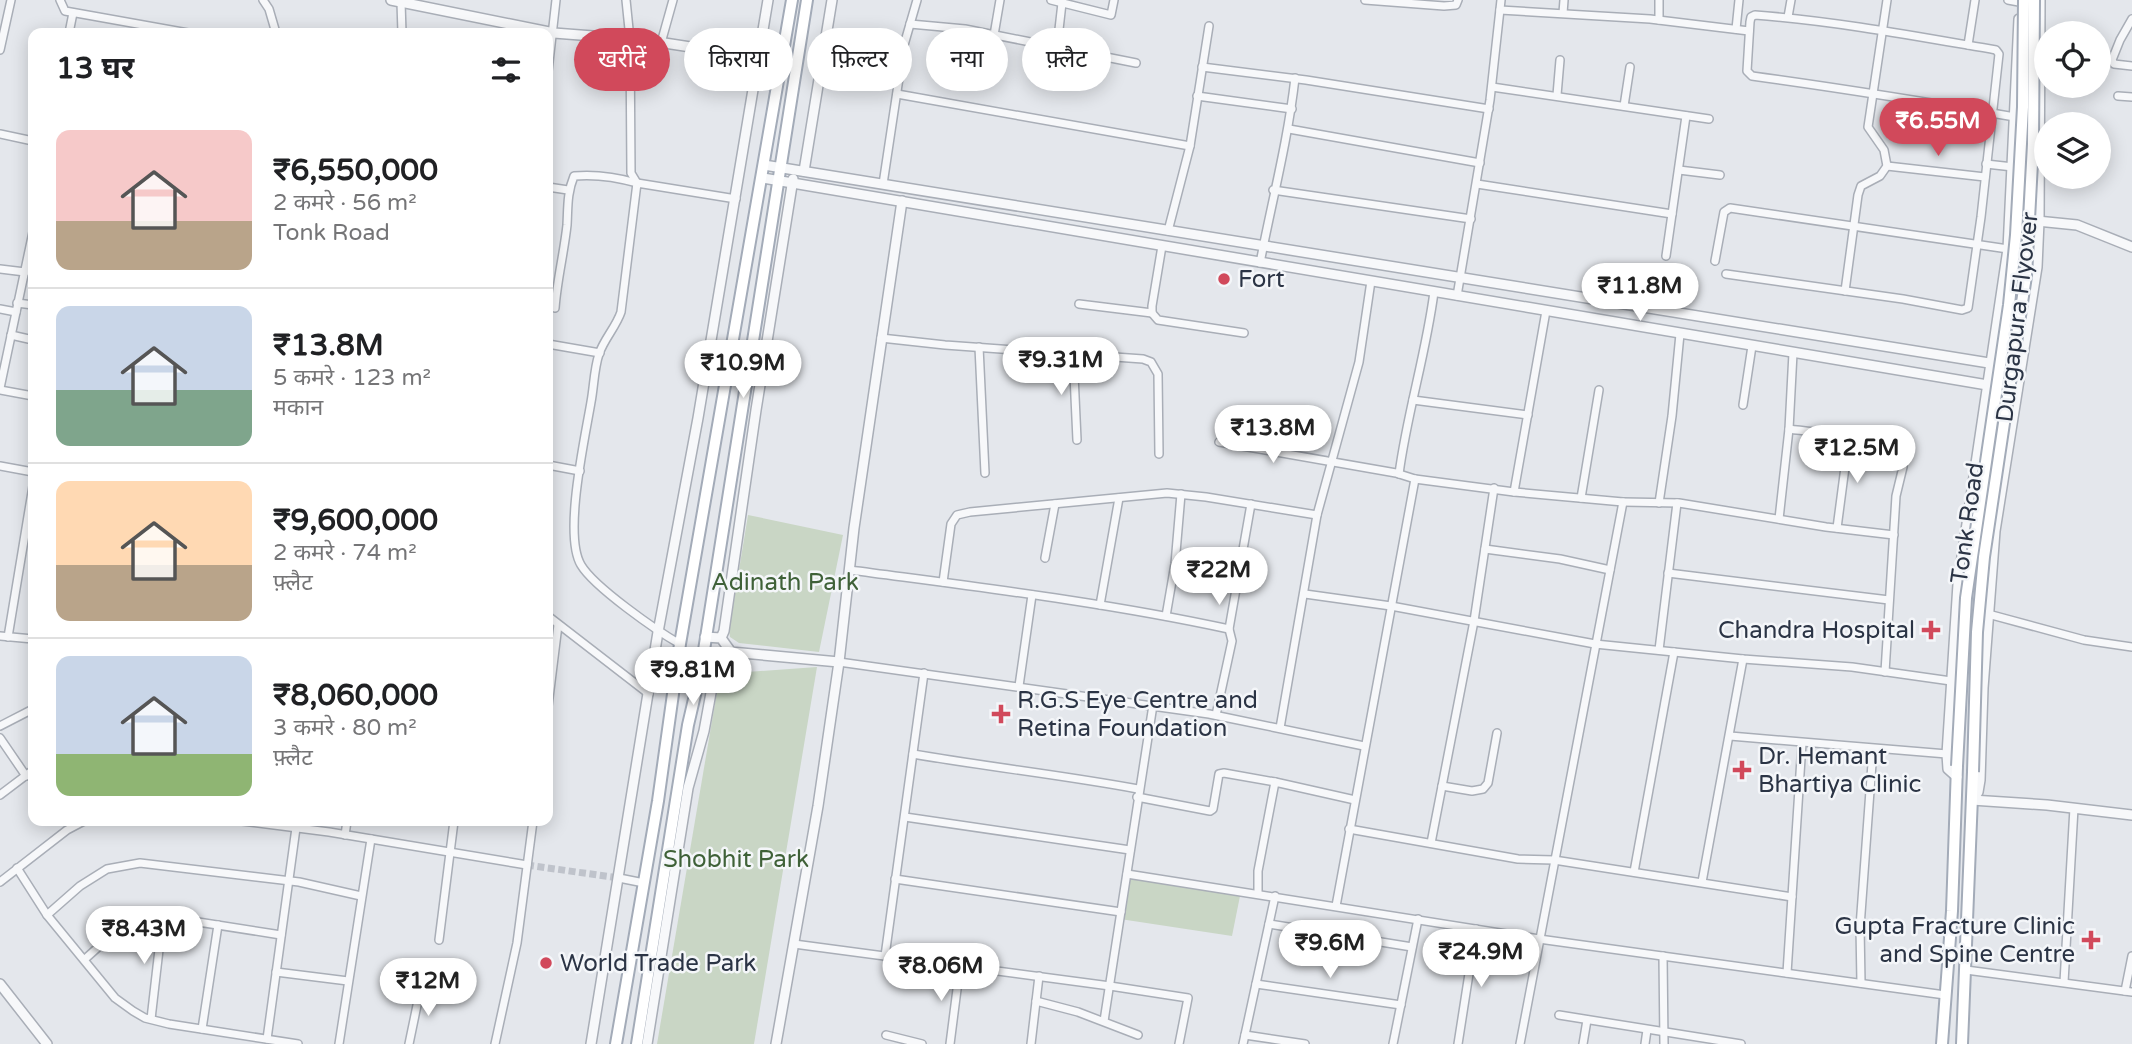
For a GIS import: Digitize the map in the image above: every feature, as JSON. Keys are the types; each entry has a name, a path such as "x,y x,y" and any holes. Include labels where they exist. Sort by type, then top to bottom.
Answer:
{"main road":[{"path":"787,28 792,0"},
{"path":"637,1044 685,748 701,668 807,0"},
{"name":"Durgapura Flyover","path":"1972,800 1977,632 1984,557 2026,276 2033,144 2034,0"},
{"name":"Durgapura Flyover","path":"1957,772 1966,598 2009,305 2016,235 2023,107 2021,1"},
{"path":"616,1044 644,883 680,645 777,91"},
{"path":"685,748 697,752"},
{"name":"Tonk Road","path":"1942,1044 1952,911 1957,772"},
{"name":"Tonk Road","path":"1962,1044 1972,800"}],"street":[{"path":"0,50 11,0"},
{"path":"60,0 65,11 159,28"},
{"path":"263,0 269,9 275,28"},
{"path":"553,39 556,0"},
{"path":"626,0 629,28"},
{"path":"665,28 673,0"},
{"path":"764,28 768,0"},
{"path":"721,638 792,183 799,171 832,0"},
{"path":"883,184 904,45 917,0"},
{"path":"996,28 1000,0"},
{"path":"1051,0 1111,15 1114,0"},
{"path":"1365,0 1444,6 1456,5 1458,0"},
{"path":"1457,296 1489,109 1501,0"},
{"path":"1563,13 1564,0"},
{"path":"1659,0 1659,20"},
{"path":"1736,29 1739,0"},
{"path":"1788,17 1791,0"},
{"path":"1845,291 1861,186 1880,176 1887,166 1884,150 1868,127 1887,0"},
{"path":"1968,46 1975,0"},
{"path":"2008,0 2021,1"},
{"name":"Tonk Road","path":"1972,800 1978,792 1980,780 1994,542 2007,446 2032,308 2039,221 2040,0"},
{"path":"401,28 396,1 414,2 531,28"},
{"name":"Tonk Road","path":"1957,772 1948,769 1947,754 1958,583 2008,249 2021,1"},
{"path":"1059,28 1062,3"},
{"path":"1500,10 1659,20 1749,31"},
{"path":"70,28 73,13"},
{"path":"1726,274 1965,309 1969,303 1985,177 1986,163 1992,113 1999,54 1996,50 1883,30 1788,17 1751,17 1746,71 1752,76 1874,93 1992,113 2015,117"},
{"path":"2132,19 2112,60 2114,64 2132,66"},
{"path":"911,24 954,28"},
{"path":"1168,231 1189,146 1209,26"},
{"path":"554,33 574,35"},
{"path":"1111,58 1136,63"},
{"path":"1557,95 1560,60"},
{"path":"1202,67 1296,78 1489,109"},
{"path":"1624,106 1630,67"},
{"path":"1261,263 1273,190 1289,129 1296,78"},
{"path":"1492,87 1709,119"},
{"path":"630,91 631,173 636,183 621,312 617,325 600,353 580,471 576,551 580,564 590,576 658,632 680,645"},
{"path":"591,1044 658,632 754,91"},
{"path":"897,94 1189,146"},
{"path":"1198,96 1292,108"},
{"path":"2118,96 2132,97"},
{"path":"1666,256 1686,116"},
{"path":"1289,129 1480,163"},
{"path":"0,134 28,140"},
{"path":"1986,163 2013,167"},
{"path":"764,165 2020,368"},
{"path":"1887,166 1985,177"},
{"path":"1679,170 1720,175"},
{"path":"555,308 557,277 567,226 568,190 574,176 589,174 618,178 736,199"},
{"path":"762,178 2017,390"},
{"path":"1476,184 1672,214"},
{"path":"553,188 568,190"},
{"path":"1273,190 1471,219"},
{"path":"776,1044 839,662 854,528 902,201"},
{"path":"1716,261 1726,208 2008,249"},
{"path":"2010,219 2077,225 2132,247"},
{"path":"1152,313 1162,246"},
{"path":"28,258 0,389 28,395"},
{"path":"0,269 24,272"},
{"path":"553,276 557,277"},
{"path":"1280,729 1317,515 1359,362 1371,281"},
{"path":"1399,474 1434,292"},
{"path":"17,303 28,304"},
{"path":"1079,304 1152,313 1158,320 1175,324 1244,333"},
{"path":"0,309 16,312"},
{"path":"1514,492 1546,311"},
{"path":"1658,503 1672,416 1680,334"},
{"path":"11,335 28,339"},
{"path":"881,338 1143,359 1151,362 1158,374 1159,454"},
{"path":"553,345 600,353"},
{"path":"1743,405 1752,346"},
{"path":"979,347 985,473"},
{"path":"1073,353 1077,440"},
{"path":"1779,519 1789,429 1793,353"},
{"path":"1581,498 1600,390"},
{"path":"1413,400 1528,415"},
{"path":"1789,429 1892,445 1904,453 1896,496 1885,672"},
{"path":"1837,528 1849,437"},
{"path":"1219,442 1331,461 1415,479 1623,502 1677,503 1894,535"},
{"path":"0,466 28,471"},
{"path":"553,466 580,471"},
{"path":"1336,906 1415,479"},
{"path":"1431,844 1474,621 1494,488"},
{"path":"943,582 951,524 957,515 1167,493 1317,515"},
{"path":"1166,616 1181,494"},
{"path":"1100,606 1119,498"},
{"path":"1520,1044 1623,502"},
{"path":"1659,650 1677,503"},
{"path":"1045,558 1055,504"},
{"path":"1216,715 1232,641 1229,629 1251,504"},
{"path":"28,512 4,636 28,638"},
{"path":"1964,538 1994,542"},
{"path":"1485,549 1560,559 1610,570"},
{"path":"850,570 1032,595 1229,629"},
{"path":"1668,573 1889,600"},
{"path":"1305,594 1391,606 1595,644 1885,672 1951,681"},
{"path":"1019,686 1032,595"},
{"path":"1988,614 2084,640 2132,647"},
{"path":"553,620 649,694"},
{"path":"553,666 558,625"},
{"path":"705,637 721,638"},
{"path":"721,638 731,652 839,662 1153,705 1216,715 1364,746"},
{"path":"647,1044 688,788 704,731 715,671 731,652"},
{"path":"1634,872 1674,652"},
{"path":"1702,883 1743,659"},
{"path":"701,668 715,671"},
{"path":"886,956 924,673"},
{"path":"1104,1021 1153,705"},
{"path":"0,726 28,712"},
{"path":"1442,786 1472,791 1485,787 1497,733"},
{"path":"1730,736 1873,750 1947,754"},
{"path":"0,738 26,776 0,795"},
{"path":"1787,973 1802,743"},
{"path":"1861,983 1860,927 1873,750"},
{"path":"913,754 1074,777 1210,811 1213,809 1219,774 1224,773 1355,800"},
{"path":"1258,893 1258,871 1275,782"},
{"path":"1972,800 2132,815"},
{"path":"2064,982 2074,808"},
{"path":"905,817 1130,850"},
{"path":"0,882 77,826"},
{"path":"281,826 527,865"},
{"path":"345,835 346,826"},
{"path":"439,940 453,826"},
{"path":"495,1044 517,943 532,826"},
{"path":"267,1039 296,828"},
{"path":"1349,829 1518,859 1554,860 1793,897"},
{"path":"339,1044 371,839"},
{"path":"47,915 80,886 107,869 141,863 289,881 361,896"},
{"path":"17,868 47,915 115,998 133,1011 151,1019 299,1044"},
{"path":"1127,874 1539,939 1945,995"},
{"path":"619,878 644,883"},
{"path":"895,879 1121,912"},
{"path":"1243,1044 1275,896"},
{"path":"85,959 125,923 147,914 281,935"},
{"path":"151,1019 163,915"},
{"path":"1393,1044 1418,919"},
{"path":"1269,924 1412,947"},
{"path":"202,1029 218,925"},
{"path":"1458,1044 1476,929"},
{"path":"794,944 1188,998 1179,1044"},
{"path":"1663,956 1664,1044"},
{"path":"1966,970 2129,992 2132,956"},
{"path":"950,1044 960,966"},
{"path":"276,972 348,981"},
{"path":"1031,1044 1040,976"},
{"path":"0,984 47,1044"},
{"path":"1256,984 1401,1005"},
{"path":"409,1044 421,986"},
{"path":"1037,1002 1104,1021 1138,1035"},
{"path":"1559,1015 1741,1044"},
{"path":"1583,1044 1587,1020"},
{"path":"1645,1044 1647,1030"},
{"path":"886,1035 922,1044"},
{"path":"1245,1035 1305,1044"}],"green space":[{"name":"Adinath Park","path":"748,515 843,535 819,652 739,643 730,637"},
{"name":"Shobhit Park","path":"817,667 754,1044 657,1044 720,674"},
{"path":"1127,874 1241,891 1232,936 1120,919"}],"tunnel":[{"path":"527,865 619,878"}],"place":[{"name":"Fort","path":"1224,279"},
{"name":"Chandra Hospital","path":"1931,630"},
{"name":"R.G.S Eye Centre and Retina Foundation","path":"1001,714"},
{"name":"Dr. Hemant Bhartiya Clinic","path":"1742,770"},
{"name":"Gupta Fracture Clinic and Spine Centre","path":"2091,940"},
{"name":"World Trade Park","path":"546,963"}]}
